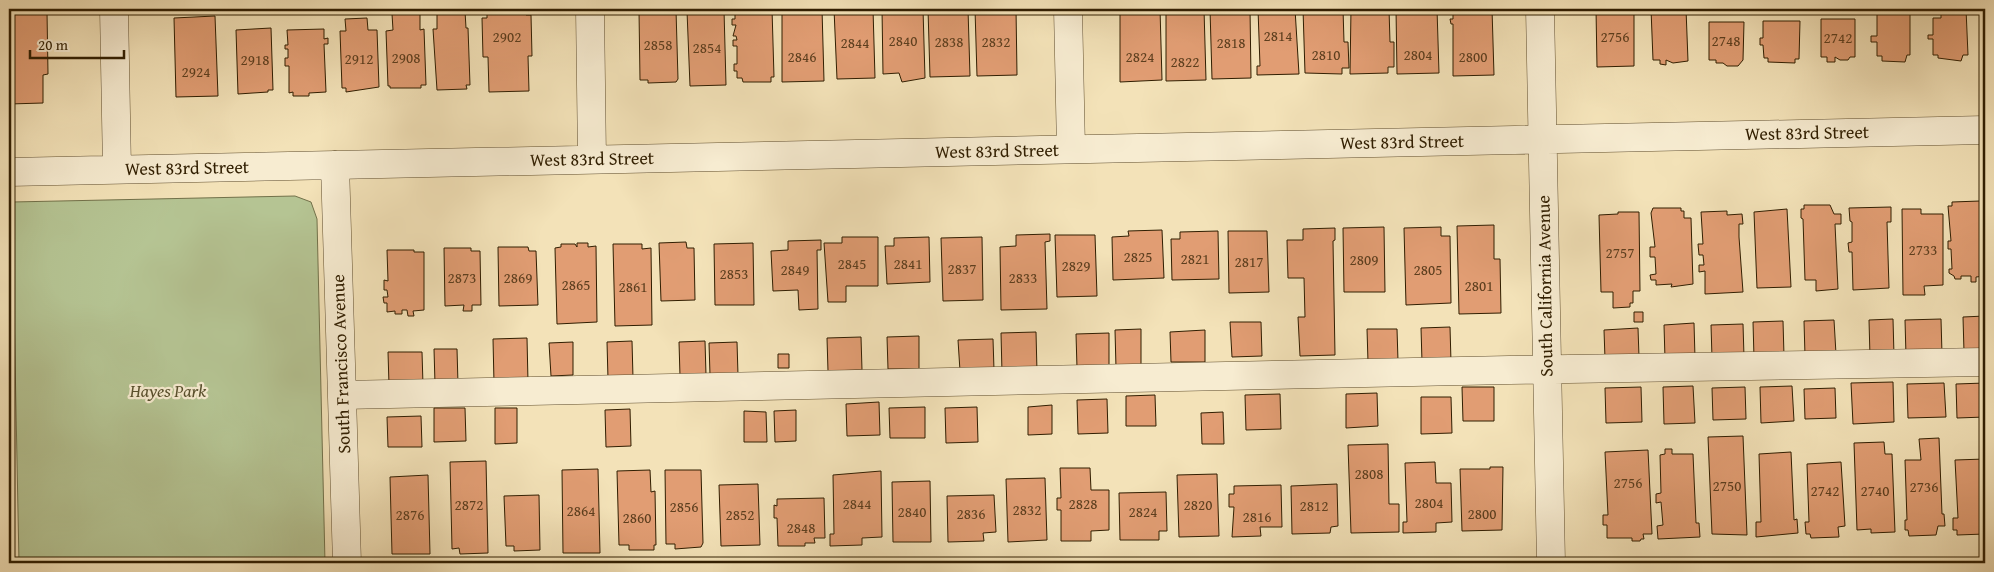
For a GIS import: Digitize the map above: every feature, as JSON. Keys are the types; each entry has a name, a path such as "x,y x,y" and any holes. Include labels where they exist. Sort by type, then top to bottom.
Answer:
{"street":[{"path":"114,9 117,169"},
{"path":"590,9 592,159"},
{"path":"1068,9 1071,149"},
{"name":"South California Avenue","path":"1540,9 1551,563"},
{"name":"West 83rd Street","path":"9,172 1985,130"},
{"name":"South Francisco Avenue","path":"335,165 347,563"},
{"path":"342,395 1547,369 1985,362"}],"green space":[{"name":"Hayes Park","path":"295,196 311,202 317,219 325,563 19,563 12,202"}],"building":[{"path":"9,9 42,9 42,12 47,12 48,74 43,75 43,103 9,104"},
{"path":"487,9 526,9 526,15 531,15 532,56 528,56 529,91 489,92 488,57 483,57 482,18 487,18"},
{"path":"735,9 772,9 774,77 771,77 771,82 743,82 742,78 737,78 734,64 737,64 737,46 733,46 733,40 737,40 736,36 733,36 736,25 732,25 732,19 735,19"},
{"path":"782,9 822,9 824,81 782,82"},
{"path":"834,9 873,9 875,78 837,79"},
{"path":"882,9 923,9 925,78 902,82 899,73 883,74"},
{"path":"928,9 968,9 970,76 930,77"},
{"path":"975,9 1016,9 1017,75 977,76"},
{"path":"1120,9 1160,9 1162,80 1120,82"},
{"path":"1166,9 1204,9 1206,80 1166,81"},
{"path":"1210,9 1250,9 1251,78 1212,79"},
{"path":"1258,9 1295,9 1299,74 1257,75 1257,66 1260,66"},
{"path":"1303,9 1343,9 1344,42 1348,42 1349,68 1342,68 1342,74 1305,73"},
{"path":"1351,9 1389,9 1390,42 1394,42 1394,67 1388,67 1388,73 1350,74"},
{"path":"1396,9 1437,9 1439,73 1397,74"},
{"path":"1453,9 1492,9 1494,75 1453,76 1453,24 1451,24 1450,19 1453,19"},
{"path":"1596,9 1634,9 1634,66 1597,67"},
{"path":"1651,9 1686,9 1688,61 1673,63 1666,60 1666,65 1660,64 1660,60 1653,60"},
{"path":"1877,9 1910,9 1910,55 1907,55 1905,62 1882,61 1882,56 1877,56 1877,42 1871,42 1871,36 1877,36"},
{"path":"1941,9 1966,9 1968,55 1963,55 1961,61 1938,58 1938,55 1933,55 1933,39 1928,39 1928,35 1933,35 1933,18 1941,18"},
{"path":"676,10 678,79 676,82 648,83 648,80 640,80 639,11"},
{"path":"724,10 726,85 690,86 687,11"},
{"path":"465,11 466,28 468,28 470,85 466,85 467,89 437,90 433,29 437,29 437,13"},
{"path":"420,12 420,30 424,29 426,85 421,85 421,88 390,88 388,86 386,31 393,30 392,14"},
{"path":"215,16 218,96 176,97 174,18"},
{"path":"367,18 368,30 377,30 379,87 346,92 346,88 342,88 340,31 346,31 345,19"},
{"path":"1821,19 1855,19 1855,57 1850,57 1848,60 1840,60 1835,57 1835,62 1827,62 1827,57 1821,57"},
{"path":"1763,21 1800,21 1799,59 1795,59 1795,63 1768,62 1768,58 1764,58 1763,45 1760,45 1760,38 1763,38"},
{"path":"1709,22 1744,22 1743,60 1738,66 1727,66 1723,63 1716,63 1716,60 1709,60"},
{"path":"271,28 273,90 238,94 236,30"},
{"path":"324,29 324,39 328,38 328,44 324,44 326,92 309,93 309,96 293,96 293,92 289,93 289,66 285,66 285,58 288,58 288,49 285,49 285,45 288,45 287,30"},
{"path":"1980,201 1983,211 1985,211 1985,276 1976,277 1976,282 1971,282 1971,276 1961,276 1961,279 1955,279 1949,273 1949,269 1952,269 1951,249 1948,249 1948,241 1951,241 1948,206 1952,206 1952,202"},
{"path":"1804,205 1830,205 1834,214 1841,214 1841,224 1835,224 1838,289 1816,291 1816,280 1805,280 1803,219 1801,218 1801,209 1804,209"},
{"path":"1891,207 1891,222 1887,222 1889,288 1853,290 1852,252 1849,252 1848,243 1852,242 1852,222 1850,221 1849,208"},
{"path":"1653,208 1681,208 1681,211 1684,211 1684,218 1691,218 1693,284 1671,287 1672,284 1656,285 1656,280 1651,280 1650,275 1656,274 1655,257 1650,257 1650,247 1655,247 1651,213"},
{"path":"1787,209 1791,287 1757,288 1754,212"},
{"path":"1902,209 1921,209 1921,214 1943,214 1943,285 1924,286 1925,295 1903,295"},
{"path":"1727,211 1727,215 1742,214 1743,224 1739,224 1739,237 1743,292 1705,294 1705,271 1699,272 1699,265 1704,265 1703,255 1699,255 1698,244 1703,244 1701,212"},
{"path":"1618,212 1639,212 1640,291 1633,291 1633,303 1630,303 1630,307 1613,308 1613,292 1601,292 1599,215 1618,214"},
{"path":"1494,225 1494,259 1500,259 1501,313 1459,314 1457,226"},
{"path":"1384,227 1385,292 1344,292 1343,228"},
{"path":"1441,227 1441,236 1450,236 1451,303 1406,305 1404,228"},
{"path":"1335,228 1335,240 1333,241 1335,355 1300,356 1298,317 1305,317 1304,278 1288,278 1287,240 1303,240 1303,229"},
{"path":"1162,230 1164,278 1113,280 1112,237 1129,236 1128,231"},
{"path":"1218,231 1219,279 1172,280 1171,239 1180,239 1180,232"},
{"path":"1228,231 1267,231 1269,292 1229,293"},
{"path":"1050,234 1050,241 1045,242 1047,309 1001,310 1000,247 1016,246 1016,235"},
{"path":"1055,235 1095,235 1097,296 1057,297"},
{"path":"842,237 878,237 878,286 846,286 846,302 828,302 824,243 842,243"},
{"path":"929,237 930,282 887,284 885,246 894,246 894,238"},
{"path":"982,237 983,300 943,301 941,238"},
{"path":"821,240 821,250 817,250 818,309 799,310 798,290 773,291 771,251 788,250 788,241"},
{"path":"686,242 687,248 694,248 695,300 661,301 659,243"},
{"path":"577,243 588,243 588,247 596,246 597,322 557,324 555,248 561,247 561,244 575,244 577,247"},
{"path":"753,243 754,305 715,305 714,244"},
{"path":"613,244 642,244 642,249 651,248 652,325 615,326"},
{"path":"498,247 528,247 529,251 536,251 538,305 499,306"},
{"path":"444,248 471,248 471,251 480,251 481,305 472,305 472,311 463,311 464,305 445,306"},
{"path":"387,250 424,252 424,310 413,311 414,316 408,316 407,310 402,310 402,314 395,314 395,311 387,312 387,303 384,303 383,297 388,297 387,290 384,290 384,280 388,281"},
{"path":"1634,312 1643,312 1643,322 1634,322"},
{"path":"1985,316 1985,352 1964,352 1963,317"},
{"path":"1893,319 1894,356 1870,357 1869,320"},
{"path":"1941,319 1942,354 1906,356 1905,320"},
{"path":"1834,320 1836,354 1805,356 1804,321"},
{"path":"1783,321 1784,356 1754,358 1753,322"},
{"path":"1230,322 1261,322 1262,356 1232,357"},
{"path":"1694,323 1695,358 1665,359 1664,325"},
{"path":"1743,324 1744,357 1712,358 1711,325"},
{"path":"1450,327 1451,362 1422,362 1421,328"},
{"path":"1638,328 1639,357 1605,359 1604,330"},
{"path":"1141,329 1141,367 1116,368 1115,330"},
{"path":"1367,329 1397,329 1398,361 1368,362"},
{"path":"1205,330 1205,362 1171,362 1170,332"},
{"path":"1036,332 1037,372 1002,373 1001,333"},
{"path":"1109,333 1109,367 1077,368 1076,334"},
{"path":"919,336 919,369 888,369 887,337"},
{"path":"861,337 862,370 828,371 827,338"},
{"path":"527,338 528,382 494,383 493,339"},
{"path":"993,339 994,370 960,371 958,340"},
{"path":"632,341 633,378 608,379 607,342"},
{"path":"705,341 706,375 680,376 679,342"},
{"path":"573,342 573,375 551,376 549,343"},
{"path":"737,342 738,375 710,375 709,343"},
{"path":"434,349 457,349 458,384 435,384"},
{"path":"388,352 422,352 423,385 389,385"},
{"path":"778,354 789,354 789,368 778,368"},
{"path":"1893,382 1894,422 1853,424 1851,383"},
{"path":"1944,383 1946,417 1908,418 1907,384"},
{"path":"1985,383 1985,417 1957,418 1956,384"},
{"path":"1693,386 1695,423 1664,424 1663,387"},
{"path":"1792,386 1794,421 1761,423 1760,387"},
{"path":"1462,387 1494,387 1494,421 1463,421"},
{"path":"1641,387 1642,422 1606,423 1605,388"},
{"path":"1745,387 1746,419 1713,420 1712,388"},
{"path":"1835,388 1836,418 1805,419 1804,389"},
{"path":"1377,393 1378,426 1346,428 1346,394"},
{"path":"1280,394 1281,429 1246,430 1245,395"},
{"path":"1155,395 1156,426 1126,426 1126,396"},
{"path":"1421,397 1451,397 1452,433 1421,434"},
{"path":"1107,399 1108,433 1078,434 1077,400"},
{"path":"879,402 880,435 847,436 846,404"},
{"path":"1052,405 1052,434 1028,435 1028,407"},
{"path":"925,407 925,438 890,438 889,408"},
{"path":"977,407 978,442 946,443 945,408"},
{"path":"434,408 465,408 466,441 434,442"},
{"path":"495,408 517,408 517,443 495,444"},
{"path":"630,409 631,446 606,447 605,410"},
{"path":"796,410 796,441 775,442 774,411"},
{"path":"744,411 766,412 767,442 744,442"},
{"path":"1223,412 1224,444 1202,444 1201,413"},
{"path":"421,416 422,447 388,447 387,417"},
{"path":"1743,436 1747,535 1712,534 1708,437"},
{"path":"1939,438 1942,514 1944,514 1945,526 1938,526 1936,535 1909,536 1908,530 1905,530 1905,520 1907,520 1905,460 1921,460 1919,439"},
{"path":"1884,442 1885,454 1892,454 1895,532 1871,533 1871,529 1857,530 1854,443"},
{"path":"1388,444 1389,504 1399,504 1399,532 1351,533 1348,445"},
{"path":"1665,449 1672,449 1672,454 1693,454 1696,523 1699,523 1700,537 1658,539 1657,526 1663,525 1661,502 1656,503 1656,494 1661,493 1660,455 1665,454"},
{"path":"1648,450 1652,534 1643,534 1644,539 1640,541 1632,541 1632,538 1607,538 1607,525 1603,525 1603,515 1608,515 1605,452"},
{"path":"1791,452 1794,520 1797,519 1798,533 1756,537 1756,522 1761,522 1759,454"},
{"path":"1985,459 1985,534 1957,535 1957,530 1953,530 1953,518 1958,518 1955,460"},
{"path":"486,461 488,553 460,554 459,548 452,549 450,462"},
{"path":"1435,462 1436,483 1451,483 1452,522 1436,523 1436,532 1403,533 1403,522 1407,522 1405,463"},
{"path":"1841,462 1845,526 1838,527 1839,537 1811,538 1810,534 1806,534 1805,522 1809,522 1807,464"},
{"path":"1490,467 1503,467 1502,530 1462,531 1460,469 1490,469"},
{"path":"1060,468 1090,468 1091,490 1109,490 1109,530 1091,531 1091,541 1061,541 1061,510 1057,510 1057,498 1061,498"},
{"path":"598,469 600,553 563,553 562,470"},
{"path":"650,470 651,492 655,491 656,545 654,545 654,550 629,550 629,545 619,545 617,471"},
{"path":"665,470 701,470 703,543 701,547 675,549 675,544 666,544"},
{"path":"881,471 882,537 862,538 862,545 830,546 830,534 834,534 833,475"},
{"path":"1217,474 1219,536 1179,537 1177,475"},
{"path":"428,475 430,554 392,554 390,477"},
{"path":"1045,478 1047,540 1008,542 1006,479"},
{"path":"930,481 931,542 893,542 892,482"},
{"path":"758,484 760,545 721,546 719,485"},
{"path":"1337,484 1338,526 1331,527 1330,533 1292,534 1291,486"},
{"path":"1281,485 1282,527 1260,527 1261,536 1232,537 1234,507 1229,507 1229,494 1234,494 1234,486"},
{"path":"1166,492 1167,531 1159,531 1159,540 1120,540 1119,493"},
{"path":"539,495 540,550 514,551 514,546 506,546 504,496"},
{"path":"994,495 996,532 983,533 984,541 948,542 947,496"},
{"path":"824,498 825,538 814,538 815,543 805,543 805,546 778,546 777,518 774,518 774,505 777,506 777,499"}]}
